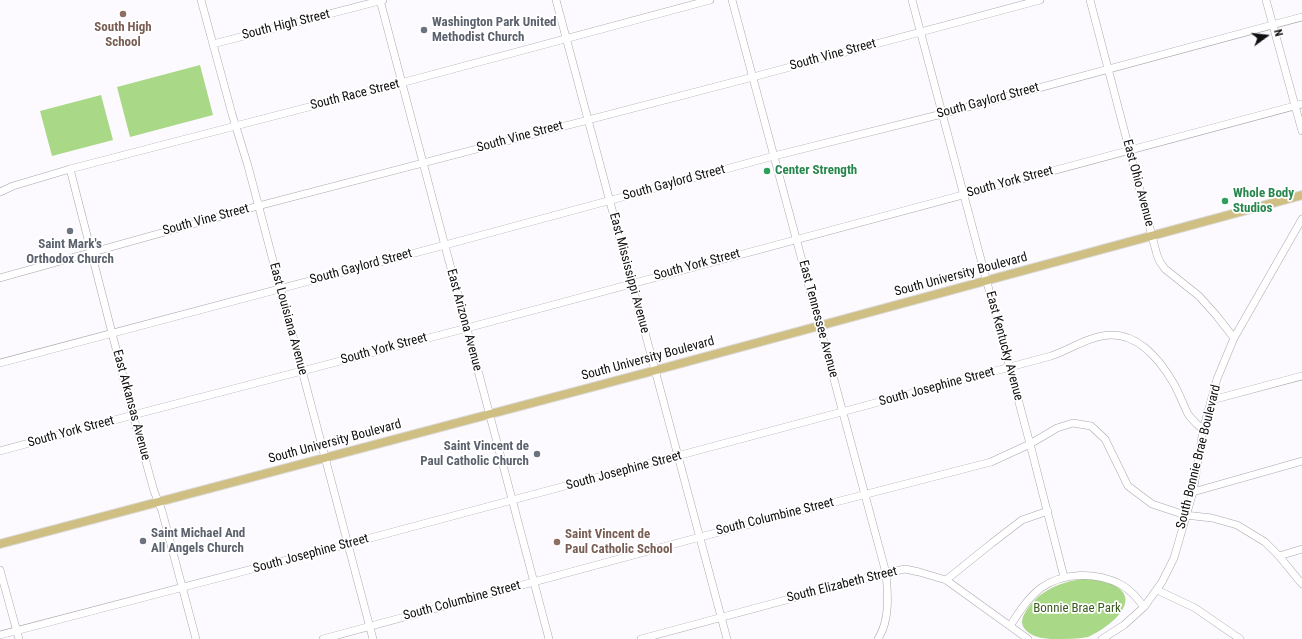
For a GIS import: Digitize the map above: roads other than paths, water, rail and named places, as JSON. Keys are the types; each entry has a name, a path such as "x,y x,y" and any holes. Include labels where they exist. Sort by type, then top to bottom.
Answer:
{"main road":[{"name":"South University Boulevard","path":"0,544 820,326 1302,195"}],"street":[{"name":"East Louisiana Avenue","path":"201,0 258,206 373,639"},
{"name":"South High Street","path":"213,44 381,0"},
{"name":"East Arizona Avenue","path":"381,0 549,639"},
{"name":"East Mississippi Avenue","path":"556,0 727,639"},
{"name":"South Race Street","path":"0,192 13,186 70,169 235,125 402,83 710,0"},
{"name":"East Tennessee Avenue","path":"732,0 886,573 887,607 885,625 879,637"},
{"name":"East Kentucky Avenue","path":"912,0 1064,577"},
{"name":"South Vine Street","path":"0,278 258,206 753,77 1040,0"},
{"name":"East Ohio Avenue","path":"1090,0 1157,255 1165,268 1199,296 1234,338"},
{"path":"1266,0 1298,105 1302,131"},
{"name":"South Gaylord Street","path":"0,363 774,156 942,114 1302,17"},
{"name":"South York Street","path":"0,451 302,370 467,328 1298,105"},
{"name":"East Arkansas Avenue","path":"70,169 133,415 196,639"},
{"name":"South Bonnie Brae Boulevard","path":"1105,639 1124,625 1144,607 1157,590 1174,558 1193,492 1203,430 1217,379 1234,338 1302,219"},
{"name":"South Josephine Street","path":"0,635 348,544 1061,353 1090,339 1104,335 1116,334 1128,337 1150,350 1174,384 1189,416 1203,430"},
{"path":"1212,400 1302,376"},
{"name":"South Columbine Street","path":"322,639 700,537 991,462 1030,444 1057,428 1072,424 1091,426 1105,439 1128,486 1152,504 1186,515 1212,518 1236,525 1265,542 1280,556 1302,584"},
{"path":"1193,492 1302,461"},
{"path":"946,580 1022,520 1048,512"},
{"path":"1280,556 1302,549"},
{"name":"South Elizabeth Street","path":"641,639 905,569 946,580 1028,639"},
{"path":"0,570 19,639"},
{"path":"1010,626 1032,596 1048,584 1064,577 1085,575 1110,580 1129,590 1137,597 1144,607"},
{"path":"1157,590 1195,608 1240,639"},
{"path":"879,637 888,639"}],"place":[{"name":"South High School","path":"123,14"},
{"name":"Washington Park United Methodist Church","path":"424,30"},
{"name":"Center Strength","path":"767,171"},
{"name":"Whole Body Studios","path":"1225,201"},
{"name":"Saint Mark's Orthodox Church","path":"70,231"},
{"name":"Saint Vincent de Paul Catholic Church","path":"537,454"},
{"name":"Saint Michael And All Angels Church","path":"143,541"},
{"name":"Saint Vincent de Paul Catholic School","path":"557,542"}],"park label":[{"name":"Bonnie Brae Park","path":"1077,609"}]}
